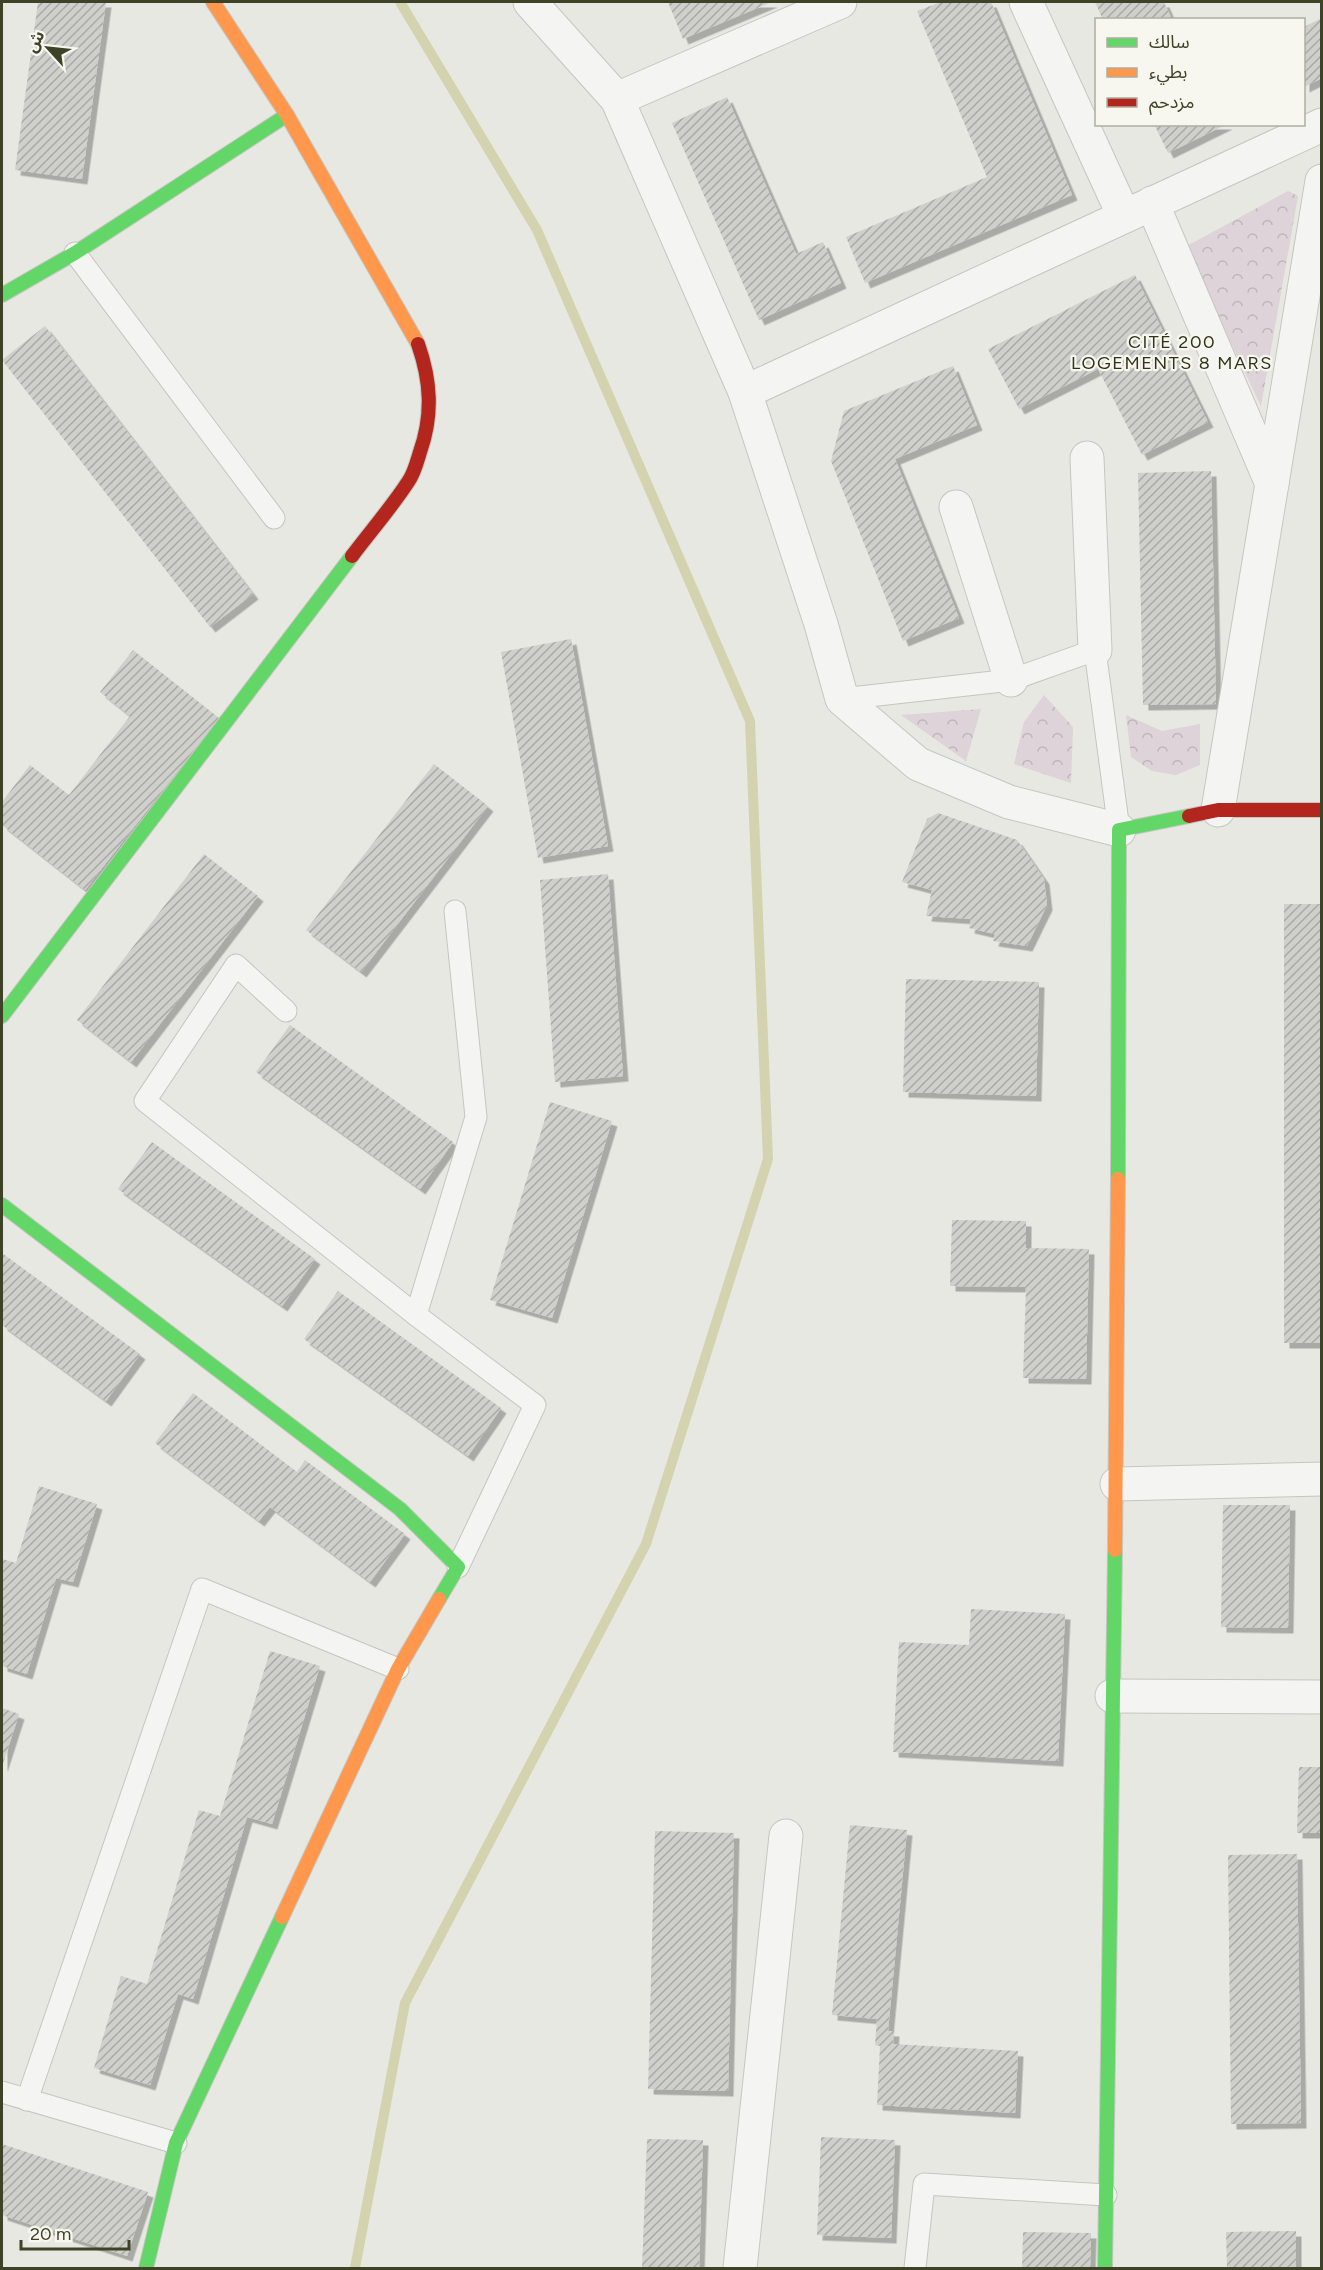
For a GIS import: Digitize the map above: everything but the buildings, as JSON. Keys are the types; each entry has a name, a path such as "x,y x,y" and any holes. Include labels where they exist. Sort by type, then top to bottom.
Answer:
{"street":[{"path":"2,1016 409,481 424,448 430,412 428,376 417,340 286,115 213,2"},
{"path":"530,2 617,99 745,392 821,624 842,699 918,764 1010,802 1119,830 1218,810 1322,810"},
{"path":"617,99 840,2"},
{"path":"1026,2 1138,210 1272,484"},
{"path":"2,295 75,253 286,115"},
{"path":"745,392 1322,125"},
{"path":"1218,810 1322,181"},
{"path":"1088,458 1095,650"},
{"path":"956,507 1011,680"},
{"path":"1106,2268 1112,1696 1117,1484 1119,830"},
{"path":"2,1205 400,1509 458,1567 398,1669 176,2143 146,2268"},
{"path":"1117,1484 1322,1479"},
{"path":"1112,1696 1322,1697"},
{"path":"740,2268 786,1836"}],"lane":[{"path":"75,253 274,518"},
{"path":"842,699 1011,680 1095,650 1119,830"},
{"path":"416,1315 476,1118 455,911"},
{"path":"286,1011 236,965 145,1101 416,1315 535,1405 458,1567"},
{"path":"27,2100 202,1589 398,1669"},
{"path":"2,2092 176,2143"},
{"path":"915,2268 924,2184 1106,2194"}],"green space":[{"path":"1288,191 1298,196 1261,406 1185,247"},
{"path":"1044,695 1073,727 1071,783 1014,764 1024,722"},
{"path":"981,709 966,761 901,715"},
{"path":"1126,715 1162,731 1200,724 1200,765 1176,775 1152,771 1131,757"}],"waterway":[{"path":"355,2268 405,2003 646,1544 768,1159 750,721 537,230 400,2"}],"traffic: fast":[{"path":"2,295 75,253 287,115"},
{"path":"2,1016 352,556"},
{"path":"1118,1179 1119,830 1189,816"},
{"path":"2,1205 400,1509 458,1567 439,1599"},
{"path":"1105,2268 1115,1550"},
{"path":"146,2268 176,2143 282,1917"}],"traffic: slow":[{"path":"213,2 287,115 418,344"},
{"path":"1115,1550 1118,1179"},
{"path":"282,1917 398,1669 439,1599"}],"traffic: jam":[{"path":"352,556 388,511 414,472 429,411 426,371 418,344"},
{"path":"1189,816 1218,810 1322,810"}],"district":[{"name":"CITÉ 200 LOGEMENTS 8 MARS","path":"1172,352"}]}
